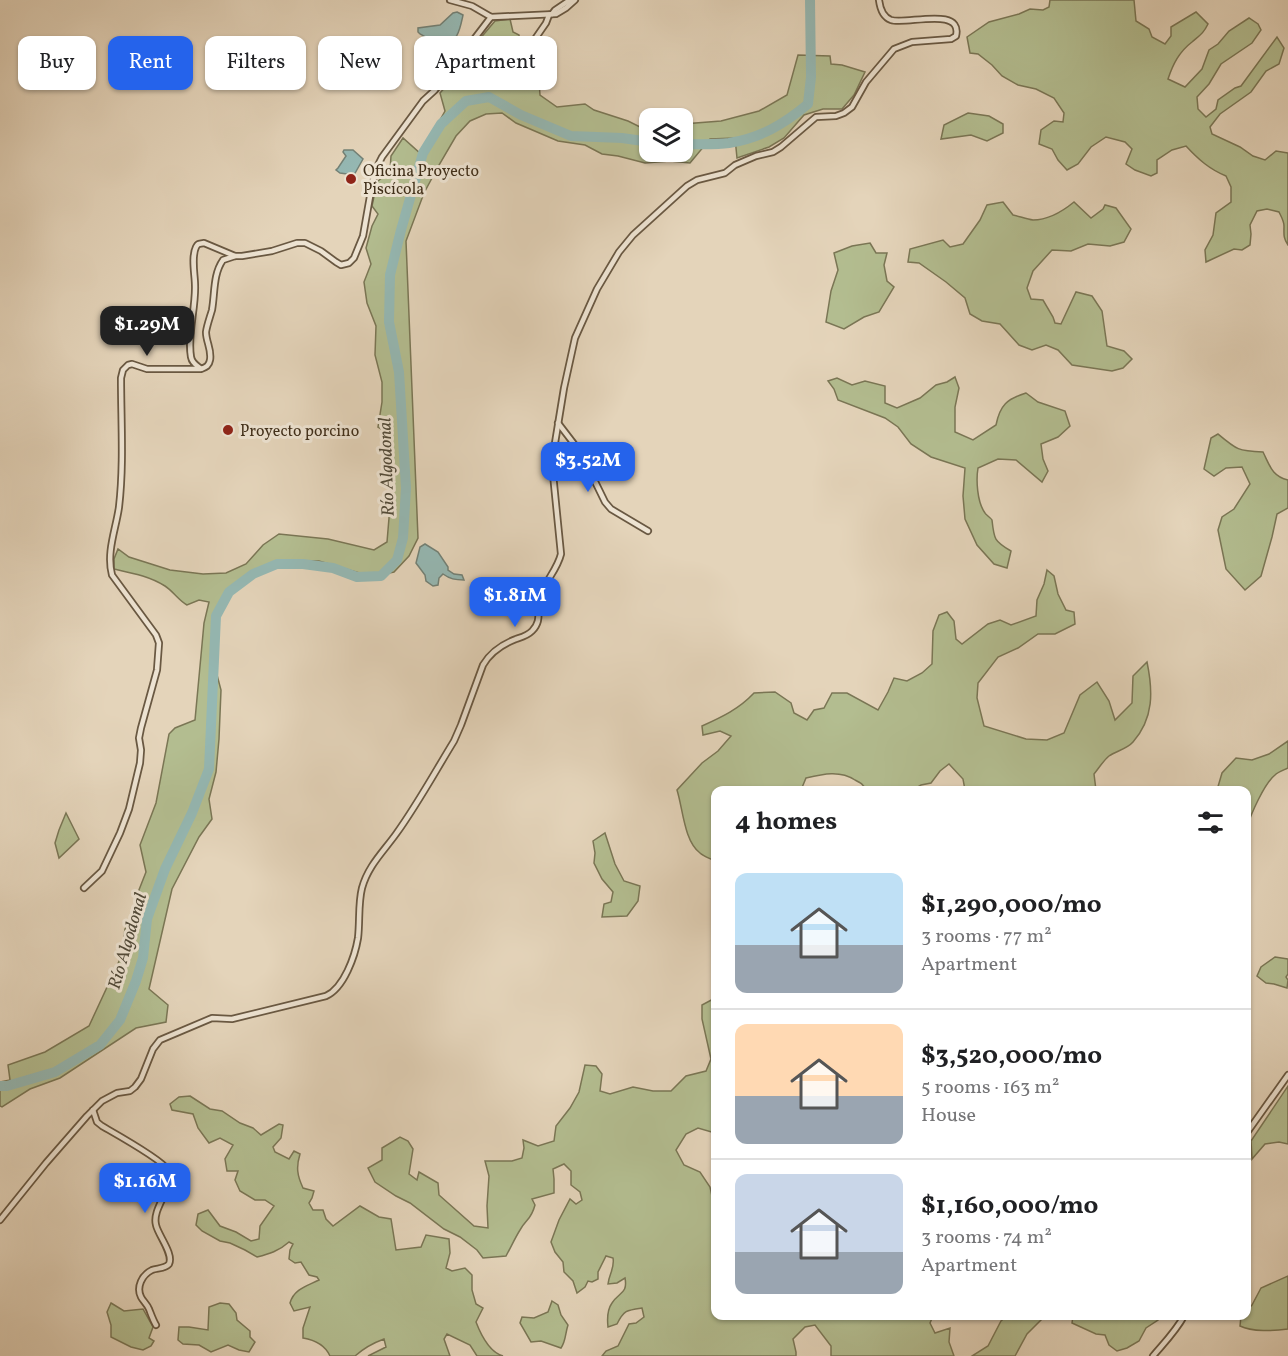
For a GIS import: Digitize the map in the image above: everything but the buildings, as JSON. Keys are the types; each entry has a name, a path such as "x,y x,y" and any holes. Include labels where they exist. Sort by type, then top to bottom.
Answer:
{"street":[{"path":"450,0 472,3 491,17 556,14 575,0"},
{"path":"537,36 550,15 570,0"},
{"path":"0,1220 46,1163 102,1101 135,1087 141,1079 153,1049 160,1040 212,1017 232,1019 326,996 333,993 341,982 350,966 358,938 361,890 367,873 396,833 454,741 483,665 498,650 513,640 532,632 538,624 543,590 558,565 561,554 553,474 558,423 575,338 597,290 619,252 633,235 687,186 697,180 725,173 735,165 756,156 773,152 816,117 836,116 844,113 852,107 866,82 894,49 912,42 951,39 956,36 956,26 950,20 891,20 884,15 879,0"},
{"path":"84,888 102,871 129,809 140,763 139,738 159,656 159,643 156,635 110,569 119,507 123,370 132,364 147,369 207,367 210,363 206,331 212,308 215,281 223,260 235,256 259,254 297,243 305,243 321,250 341,265 354,258 363,236 375,171 382,157 423,101 435,90 491,17"},
{"path":"201,369 193,363 191,358 196,246 204,243 235,256"},
{"path":"558,423 581,453 605,502 611,509 648,531"},
{"path":"1251,1127 1288,1075"},
{"path":"93,1110 97,1122 161,1162 168,1171 168,1186 156,1213 156,1226 168,1250 169,1263 167,1266 152,1270 141,1281 139,1287 142,1299 156,1325"},
{"path":"1153,1356 1182,1320"}],"green space":[{"path":"1050,0 1134,0 1136,21 1149,29 1152,37 1165,44 1171,36 1171,27 1196,12 1208,24 1205,30 1180,54 1168,79 1185,87 1202,69 1209,50 1218,44 1229,31 1249,18 1258,24 1261,30 1252,43 1221,64 1209,84 1197,97 1198,109 1206,117 1216,109 1218,100 1241,86 1277,37 1284,48 1279,64 1266,71 1251,92 1220,114 1210,127 1212,134 1265,160 1276,151 1288,153 1288,245 1284,222 1279,212 1267,209 1257,211 1250,225 1250,245 1242,250 1234,249 1206,262 1205,250 1213,235 1216,213 1231,202 1231,187 1226,176 1204,163 1186,146 1172,150 1157,160 1157,173 1151,176 1126,164 1132,149 1125,142 1106,137 1091,147 1078,164 1067,170 1052,149 1039,144 1041,130 1054,121 1063,122 1064,113 1054,98 1036,89 1018,85 1002,76 978,54 970,53 967,37 989,22 1030,9 1043,10 1049,7"},
{"path":"510,19 513,32 519,36 482,36 495,21"},
{"path":"798,55 830,56 831,64 865,72 854,95 842,109 823,109 804,115 784,138 769,147 737,158 735,138 710,139 693,159 693,123 721,121 759,111 787,95"},
{"path":"443,90 540,90 540,95 557,107 585,104 594,110 639,126 639,161 602,154 585,145 558,141 516,123 502,113 486,114 470,121 456,136 424,193 406,241 418,538 409,556 394,572 366,575 319,561 284,561 251,573 228,591 215,616 212,656 221,690 216,772 209,799 212,819 199,837 172,889 149,989 168,1005 166,1022 136,1028 60,1078 30,1089 2,1107 0,1106 0,1082 10,1080 8,1065 45,1052 89,1026 121,957 125,929 132,919 137,895 146,872 140,845 156,803 169,734 175,728 195,720 204,623 209,602 199,600 187,605 159,583 140,575 114,569 114,559 118,549 129,557 170,570 203,574 226,573 246,564 263,545 279,534 328,539 374,550 387,542 390,506 388,433 378,427 382,382 375,355 376,326 367,303 364,282 371,264 366,248 378,214 372,206 377,182 390,171 391,156 403,138 421,154 445,111 440,93"},
{"path":"968,113 989,116 1003,124 1003,133 987,141 971,135 941,139 944,125"},
{"path":"1003,202 1013,215 1033,220 1055,214 1074,202 1091,218 1105,205 1116,208 1131,229 1124,242 1110,246 1088,244 1071,251 1052,250 1033,271 1027,288 1031,299 1043,300 1055,323 1061,324 1076,292 1092,296 1102,311 1107,346 1124,351 1132,359 1123,368 1112,371 1072,365 1058,350 1046,345 1032,350 1019,345 1000,324 982,321 970,314 965,298 946,282 919,263 908,262 910,249 943,240 950,247 963,244 980,220 987,205"},
{"path":"870,243 876,253 887,253 884,265 887,281 894,287 879,312 864,317 844,329 826,322 831,291 838,270 834,253 852,246"},
{"path":"955,377 959,388 955,407 955,432 973,440 996,425 1005,404 1026,393 1038,402 1065,411 1070,426 1058,437 1041,444 1043,459 1048,471 1042,482 1016,460 998,459 978,468 980,503 985,514 992,520 996,539 1011,551 1007,568 994,564 977,545 965,519 963,496 965,468 931,457 911,444 898,427 885,418 838,400 828,381 837,378 852,385 865,381 885,386 885,403 897,408 920,398 936,385"},
{"path":"1218,434 1238,449 1263,452 1275,473 1288,480 1288,508 1277,514 1261,576 1245,590 1226,569 1218,530 1222,517 1234,509 1250,484 1242,467 1226,468 1214,476 1204,469 1211,438"},
{"path":"1047,570 1054,576 1058,594 1066,610 1074,612 1075,624 1055,634 1038,634 1018,648 998,657 978,683 977,698 984,726 1026,739 1047,740 1064,733 1080,695 1097,682 1109,701 1115,720 1132,703 1133,676 1147,662 1151,694 1145,723 1133,742 1103,762 1094,774 1096,786 964,786 963,779 949,764 931,783 919,786 863,786 843,775 825,774 806,778 803,786 711,786 711,859 695,848 687,833 677,790 731,736 720,731 703,735 702,726 736,708 754,693 775,692 791,703 794,713 807,720 814,710 824,708 832,693 847,693 878,710 894,678 907,681 922,673 932,664 933,631 939,615 947,612 954,621 956,639 962,644 988,624 1000,620 1011,625 1036,616 1037,600"},
{"path":"1288,741 1288,768 1271,779 1251,817 1251,786 1218,786 1222,773 1236,758 1252,760 1269,754"},
{"path":"66,813 79,839 59,858 55,843"},
{"path":"605,833 615,864 624,881 640,886 638,901 627,916 602,917 604,904 611,902 613,892 602,879 594,863 593,841"},
{"path":"1275,957 1288,959 1287,988 1266,983 1257,976 1261,967"},
{"path":"711,1000 711,1059 702,1019 702,1005"},
{"path":"711,1059 711,1132 698,1128 686,1134 676,1150 684,1165 700,1172 711,1192 711,1320 931,1320 930,1323 935,1333 950,1328 949,1342 954,1356 831,1356 831,1346 815,1325 805,1327 793,1339 796,1356 602,1356 606,1351 618,1346 629,1324 636,1323 644,1317 642,1308 629,1310 624,1313 617,1324 608,1327 609,1308 624,1290 626,1283 625,1278 617,1283 608,1284 613,1258 606,1256 598,1272 598,1279 588,1281 585,1287 577,1293 573,1281 564,1272 563,1262 551,1242 570,1199 576,1204 582,1200 580,1192 571,1185 571,1171 564,1164 553,1169 554,1193 532,1199 535,1205 532,1214 506,1256 483,1258 477,1250 460,1237 444,1229 410,1203 375,1182 368,1168 382,1160 382,1148 400,1137 408,1141 413,1149 409,1174 417,1180 419,1172 438,1183 439,1195 474,1226 488,1228 489,1176 485,1161 512,1161 522,1158 523,1140 538,1146 554,1141 556,1126 579,1092 585,1065 596,1066 602,1074 600,1091 610,1094 633,1087 653,1091 671,1091 686,1076 706,1071"},
{"path":"1288,1086 1288,1144 1279,1142 1265,1144 1252,1159 1251,1141"},
{"path":"190,1096 210,1109 222,1111 240,1123 253,1128 261,1135 279,1124 283,1125 281,1138 273,1147 275,1152 289,1159 294,1151 300,1154 298,1175 301,1183 303,1188 314,1191 309,1203 313,1210 323,1210 326,1219 333,1226 360,1206 379,1217 391,1219 396,1250 421,1247 426,1235 449,1239 450,1253 446,1268 452,1271 465,1268 472,1275 472,1290 476,1304 483,1308 476,1322 490,1347 503,1356 477,1356 470,1345 447,1334 444,1339 450,1356 368,1356 386,1347 384,1339 355,1356 330,1356 319,1344 303,1338 303,1328 310,1307 294,1311 290,1303 298,1291 319,1280 309,1275 301,1262 295,1263 289,1259 293,1244 289,1242 274,1252 257,1257 230,1243 220,1241 196,1225 198,1214 208,1210 220,1226 251,1241 259,1239 260,1226 274,1206 265,1200 255,1200 240,1191 235,1180 238,1171 227,1171 225,1159 233,1145 220,1138 209,1143 198,1128 193,1114 172,1110 170,1104 179,1097"},
{"path":"1288,1276 1288,1329 1270,1331 1240,1326 1241,1320 1251,1320 1251,1306 1261,1288"},
{"path":"552,1301 558,1305 568,1325 561,1348 541,1341 531,1342 520,1323 522,1317 534,1318 548,1312"},
{"path":"111,1303 124,1311 143,1309 153,1327 149,1338 154,1341 151,1346 143,1350 111,1337 111,1325 107,1312"},
{"path":"220,1303 229,1304 236,1313 237,1320 250,1331 250,1337 255,1342 249,1352 228,1345 211,1352 199,1345 183,1344 178,1340 179,1327 208,1330 209,1307"},
{"path":"1041,1320 1027,1334 1015,1356 972,1356 988,1346 1001,1321"},
{"path":"1072,1320 1158,1320 1146,1328 1139,1341 1117,1351 1109,1345 1105,1335 1096,1334 1072,1323"}],"water":[{"path":"453,13 463,15 456,36 424,36 418,32 418,28 440,25"},
{"path":"344,150 353,150 363,159 354,175 340,173 336,170 346,156"},
{"path":"425,544 438,552 448,570 462,575 464,580 453,579 443,574 439,578 438,585 433,586 426,581 425,575 416,563 420,547"}],"waterway":[{"name":"Río Algodonal","path":"693,144 723,144 751,138 781,124 808,104 811,77 810,0"},
{"name":"Río Algodonal","path":"0,1086 55,1072 100,1045 120,1020 143,958 147,919 165,869 192,813 209,769 216,616 229,592 253,574 277,564 303,564 333,568 357,577 381,576 397,560 403,538 406,488 399,372 389,322 390,275 423,153 441,124 466,101 489,97 521,115 571,136 639,140"}],"place":[{"name":"Oficina Proyecto Piscícola","path":"351,179"},
{"name":"Proyecto porcino","path":"228,430"}]}
